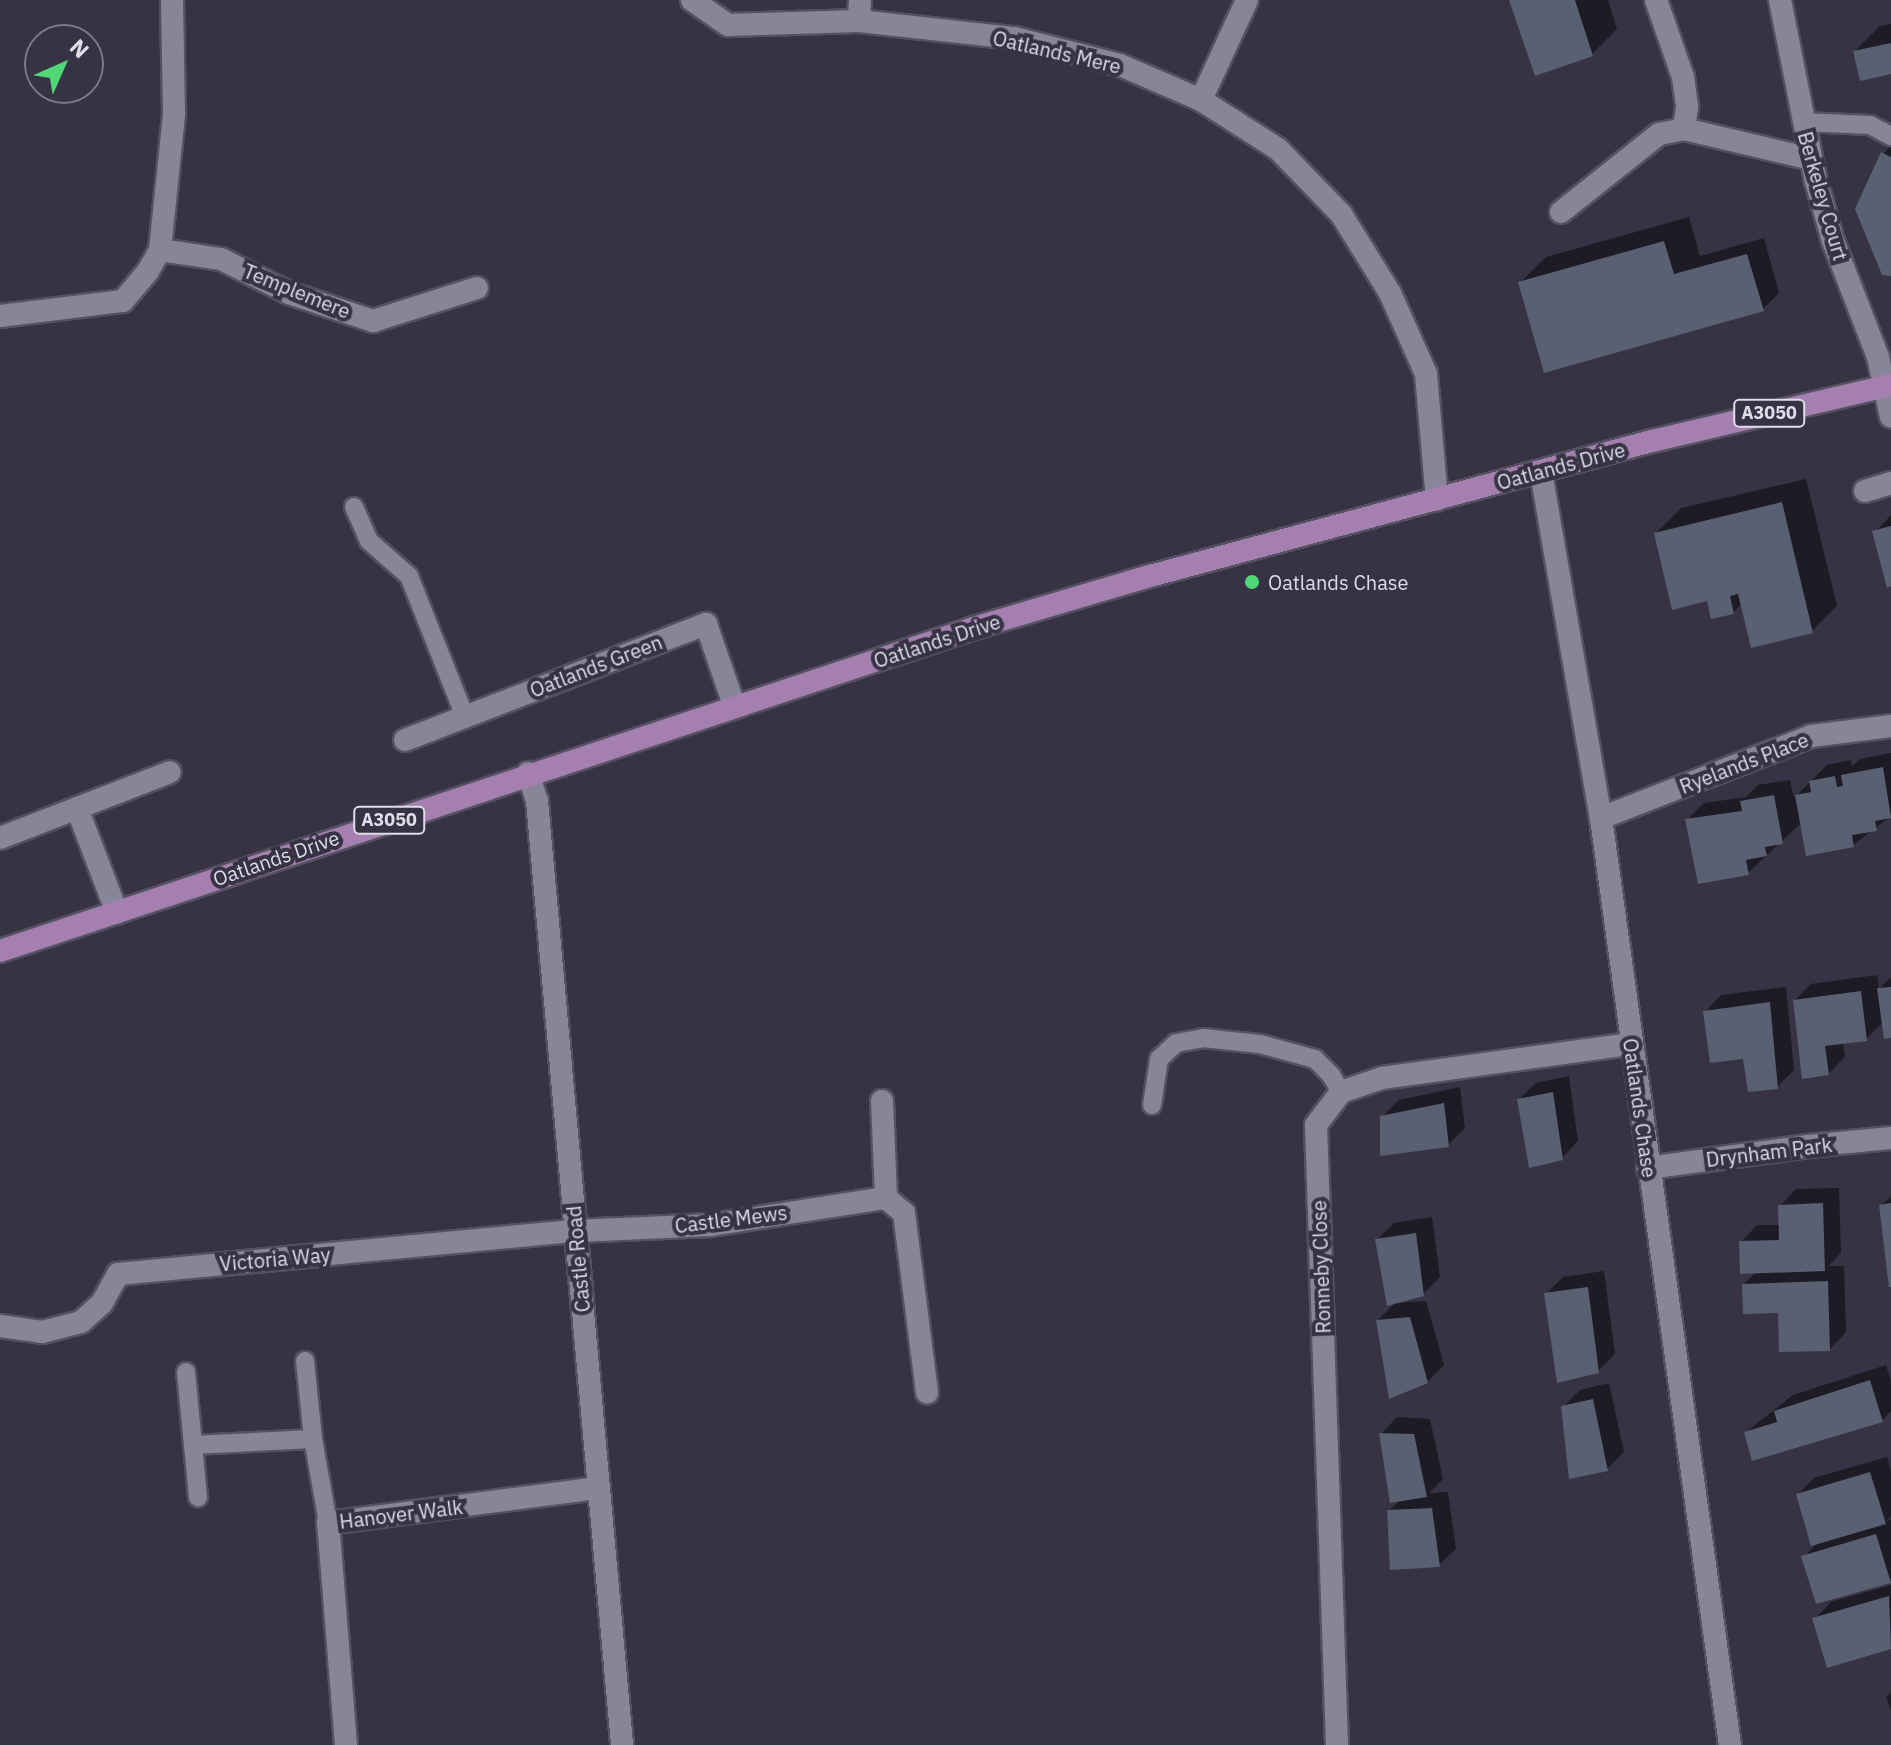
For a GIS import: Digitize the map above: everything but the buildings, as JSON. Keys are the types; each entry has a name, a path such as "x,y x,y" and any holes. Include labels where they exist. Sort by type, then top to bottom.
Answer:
{"main road":[{"name":"Oatlands Drive","path":"0,951 734,705 1150,576 1648,442 1887,386"}],"street":[{"path":"0,316 123,301 148,271 160,250 174,114 172,0"},
{"name":"Oatlands Mere","path":"692,0 728,25 859,11 1014,38 1120,65 1201,100 1278,149 1341,214 1390,293 1426,374 1437,500"},
{"path":"1201,100 1247,0"},
{"path":"1656,0 1683,77 1687,107 1684,129"},
{"name":"Berkeley Court","path":"1780,0 1811,159 1833,241 1887,386 1891,417"},
{"path":"1561,212 1659,134 1684,129 1811,159"},
{"name":"Templemere","path":"160,250 221,259 289,293 373,321 477,288"},
{"name":"Oatlands Chase","path":"1541,472 1601,818 1730,1745"},
{"path":"1865,491 1891,483"},
{"name":"Oatlands Green","path":"405,740 706,624 734,705"},
{"name":"Ryelands Place","path":"1601,818 1811,736 1891,726"},
{"path":"0,838 170,772"},
{"name":"Castle Road","path":"528,773 537,801 622,1745"},
{"path":"77,808 117,913"},
{"path":"1341,1092 1382,1078 1631,1044"},
{"name":"Ronneby Close","path":"1337,1745 1316,1125 1341,1092"},
{"path":"882,1101 886,1198 904,1213 927,1393"},
{"name":"Drynham Park","path":"1648,1168 1891,1138"},
{"name":"Castle Mews","path":"575,1231 711,1225 886,1198"},
{"name":"Victoria Way","path":"0,1326 42,1332 81,1322 102,1303 118,1274 575,1231"},
{"name":"Hanover Walk","path":"346,1745 328,1523 598,1488"}],"lane":[{"path":"1802,122 1870,125 1891,136"},
{"path":"354,507 369,541 409,576 465,717"},
{"path":"1152,1105 1159,1059 1176,1043 1203,1038 1260,1044 1315,1059 1331,1075 1341,1092"},
{"path":"305,1361 313,1439 328,1523"},
{"path":"186,1372 198,1497"},
{"path":"193,1445 313,1439"}],"place":[{"name":"Oatlands Chase","path":"1252,582"}]}
